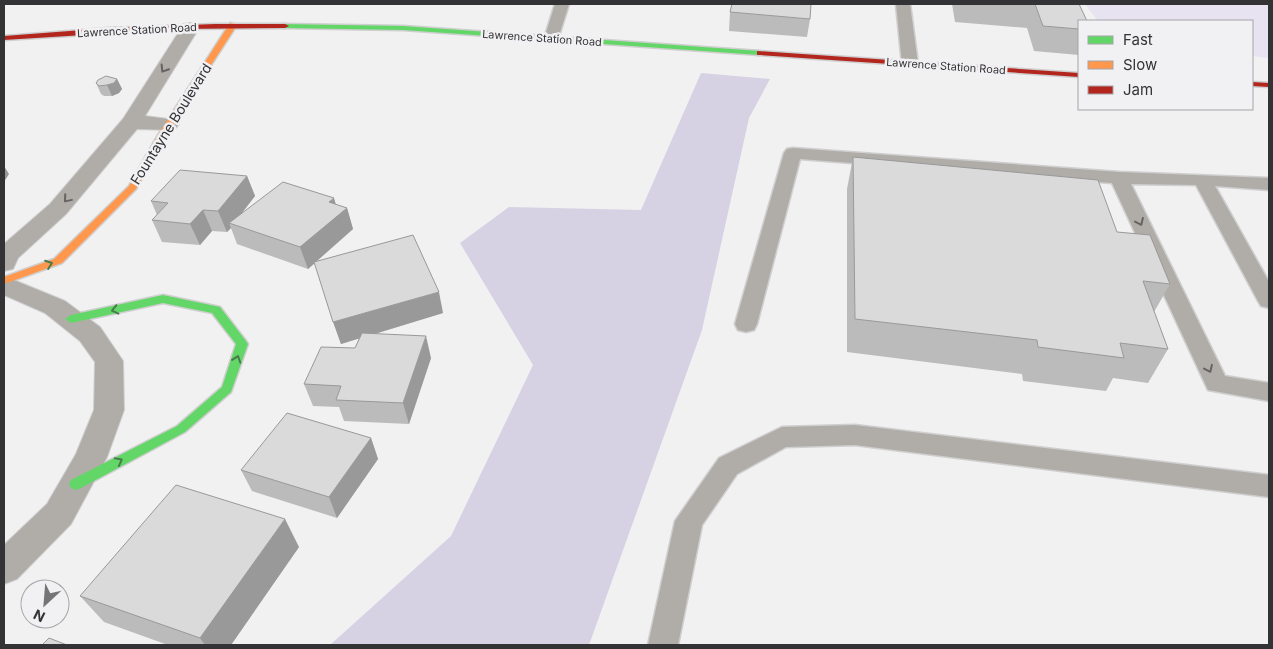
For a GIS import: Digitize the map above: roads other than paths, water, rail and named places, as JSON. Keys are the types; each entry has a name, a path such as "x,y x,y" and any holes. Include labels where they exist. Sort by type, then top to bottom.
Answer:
{"main road":[{"name":"Lawrence Station Road","path":"4,38 123,29 319,25 403,28 1078,75"},
{"name":"Fountayne Boulevard","path":"4,283 58,261 133,187 169,124 233,26"},
{"path":"1253,84 1269,85"},
{"path":"71,319 163,299 216,310 242,344 227,389 181,429 76,484"}],"street":[{"path":"4,263 6,255 58,209 131,122 190,28"},
{"path":"131,122 169,124"},
{"path":"4,283 55,307 90,334 109,361 109,410 92,457 58,514 4,568"}],"lane":[{"path":"551,39 562,4"},
{"path":"903,4 910,64"},
{"path":"746,324 793,153 1119,178 1269,184"},
{"path":"1119,178 1217,384 1269,392"},
{"path":"1202,180 1269,301"},
{"path":"663,645 689,521 728,466 782,437 855,435 1269,486"}]}
